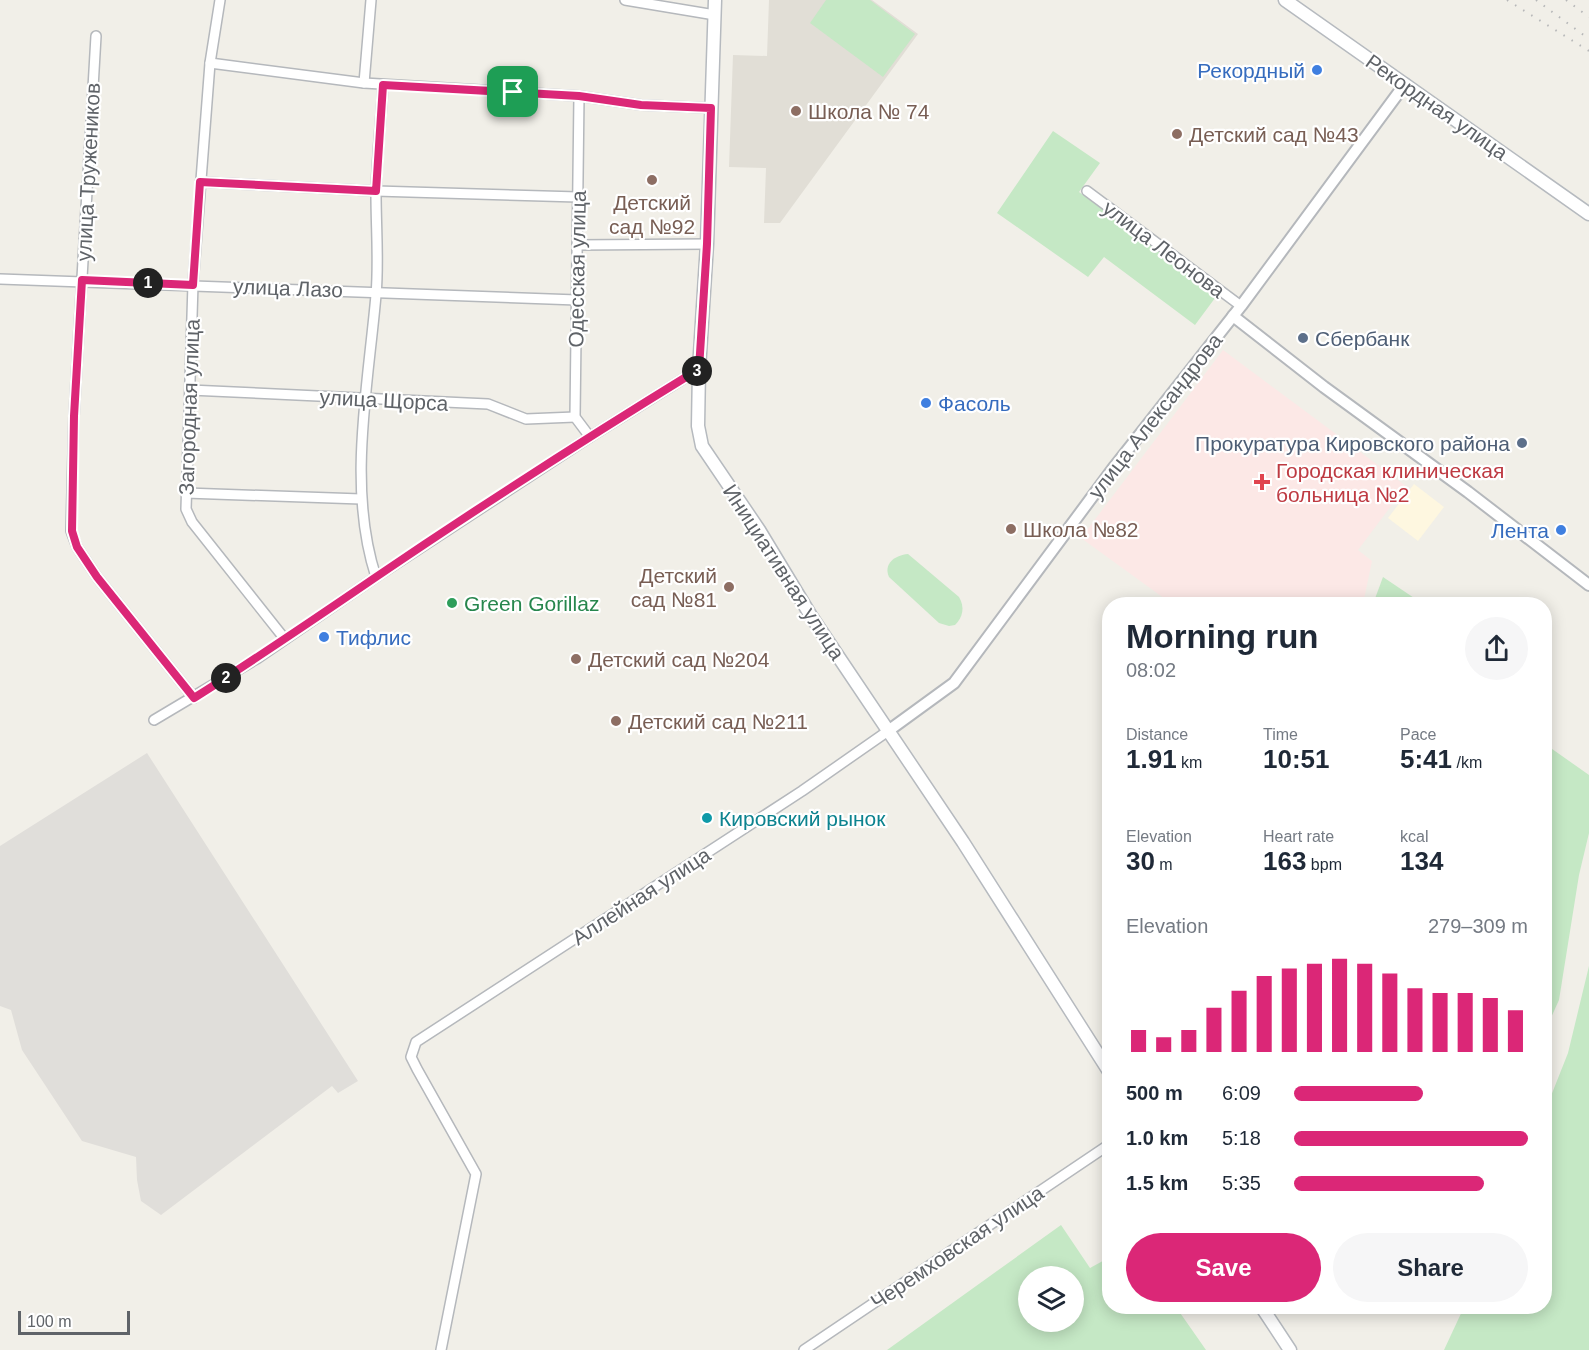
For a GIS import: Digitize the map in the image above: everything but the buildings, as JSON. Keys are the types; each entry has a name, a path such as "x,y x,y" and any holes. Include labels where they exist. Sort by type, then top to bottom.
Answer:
{"main road":[{"name":"Инициативная улица","path":"716,0 707,244 699,369 698,426 702,446 759,530 811,616 963,842 1102,1060"},
{"name":"Рекордная улица","path":"1285,0 1589,214"},
{"path":"1266,1314 1290,1350"}],"street":[{"name":"Загородная улица","path":"220,0 210,63 193,285 186,509 192,522 284,638"},
{"path":"364,83 371,0"},
{"path":"625,0 715,15"},
{"name":"улица Тружеников","path":"96,36 74,416 72,531 77,547 97,577 194,698"},
{"path":"210,63 383,85 579,96 641,105 711,108"},
{"name":"улица Александрова","path":"888,731 954,683 1115,466 1241,306 1405,84"},
{"path":"376,577 369,555 361,499 366,399 376,292 376,191 383,85"},
{"name":"Одесская улица","path":"575,417 579,96"},
{"path":"200,182 376,191 578,197"},
{"name":"улица Леонова","path":"1087,191 1241,306"},
{"path":"577,245 707,244"},
{"name":"улица Лазо","path":"0,279 82,280 577,300"},
{"name":"улица Леонова","path":"1233,316 1323,387 1468,492 1589,585"},
{"path":"154,720 258,658 376,577 590,437 699,369"},
{"name":"улица Щорса","path":"190,390 488,404 526,419 575,417"},
{"path":"575,417 590,437"},
{"path":"186,494 361,499"},
{"name":"Аллейная улица","path":"441,1350 476,1174 411,1057 416,1042 784,803 888,731"},
{"name":"Черемховская улица","path":"804,1350 1102,1149"}],"shaded area":[{"name":"Школа № 74","path":"769,0 872,0 918,34 780,223 764,223 766,168 729,167 733,55 767,56"},
{"name":"Городская клиническая больница №2","path":"1223,350 1406,486 1358,550 1372,561 1364,597 1162,597 1081,538"},
{"path":"1414,484 1444,507 1418,541 1388,518"},
{"path":"147,753 358,1081 338,1093 332,1086 161,1215 141,1201 136,1157 82,1141 22,1050 11,1010 0,1006 0,846"}],"green space":[{"path":"826,0 870,0 915,34 883,77 810,23"},
{"path":"1053,131 1100,163 1079,192 1218,294 1195,325 1104,257 1088,277 997,213"},
{"path":"908,554 959,597 962,612 955,625 939,623 889,577 888,568 891,561"},
{"path":"1383,577 1413,597 1376,597"},
{"path":"1552,749 1589,775 1589,833 1579,875 1559,1000 1552,1016"},
{"path":"1589,966 1589,1350 1444,1350 1461,1314 1552,1314 1552,1093 1568,1053"},
{"path":"1061,1225 1090,1268 1102,1261 1102,1314 1181,1314 1206,1350 887,1350"}],"railway":[{"path":"1507,0 1589,51"},
{"path":"1536,0 1589,39"},
{"path":"1566,0 1589,17"}],"place":[{"name":"Рекордный","path":"1317,70"},
{"name":"Школа № 74","path":"796,111"},
{"name":"Детский сад №43","path":"1177,134"},
{"name":"Детский сад №92","path":"652,180"},
{"name":"Сбербанк","path":"1303,338"},
{"name":"Фасоль","path":"926,403"},
{"name":"Прокуратура Кировского района","path":"1522,443"},
{"name":"Городская клиническая больница №2","path":"1262,482"},
{"name":"Школа №82","path":"1011,529"},
{"name":"Лента","path":"1561,530"},
{"name":"Детский сад №81","path":"729,587"},
{"name":"Green Gorillaz","path":"452,603"},
{"name":"Тифлис","path":"324,637"},
{"name":"Детский сад №204","path":"576,659"},
{"name":"Детский сад №211","path":"616,721"},
{"name":"Кировский рынок","path":"707,818"}],"route":[{"path":"383,85 513,92 579,96 641,105 711,108 707,244 699,369 590,437 284,638 258,658 194,698 97,577 77,547 72,531 74,416 82,280 193,285 200,182 376,191 383,85"}]}
